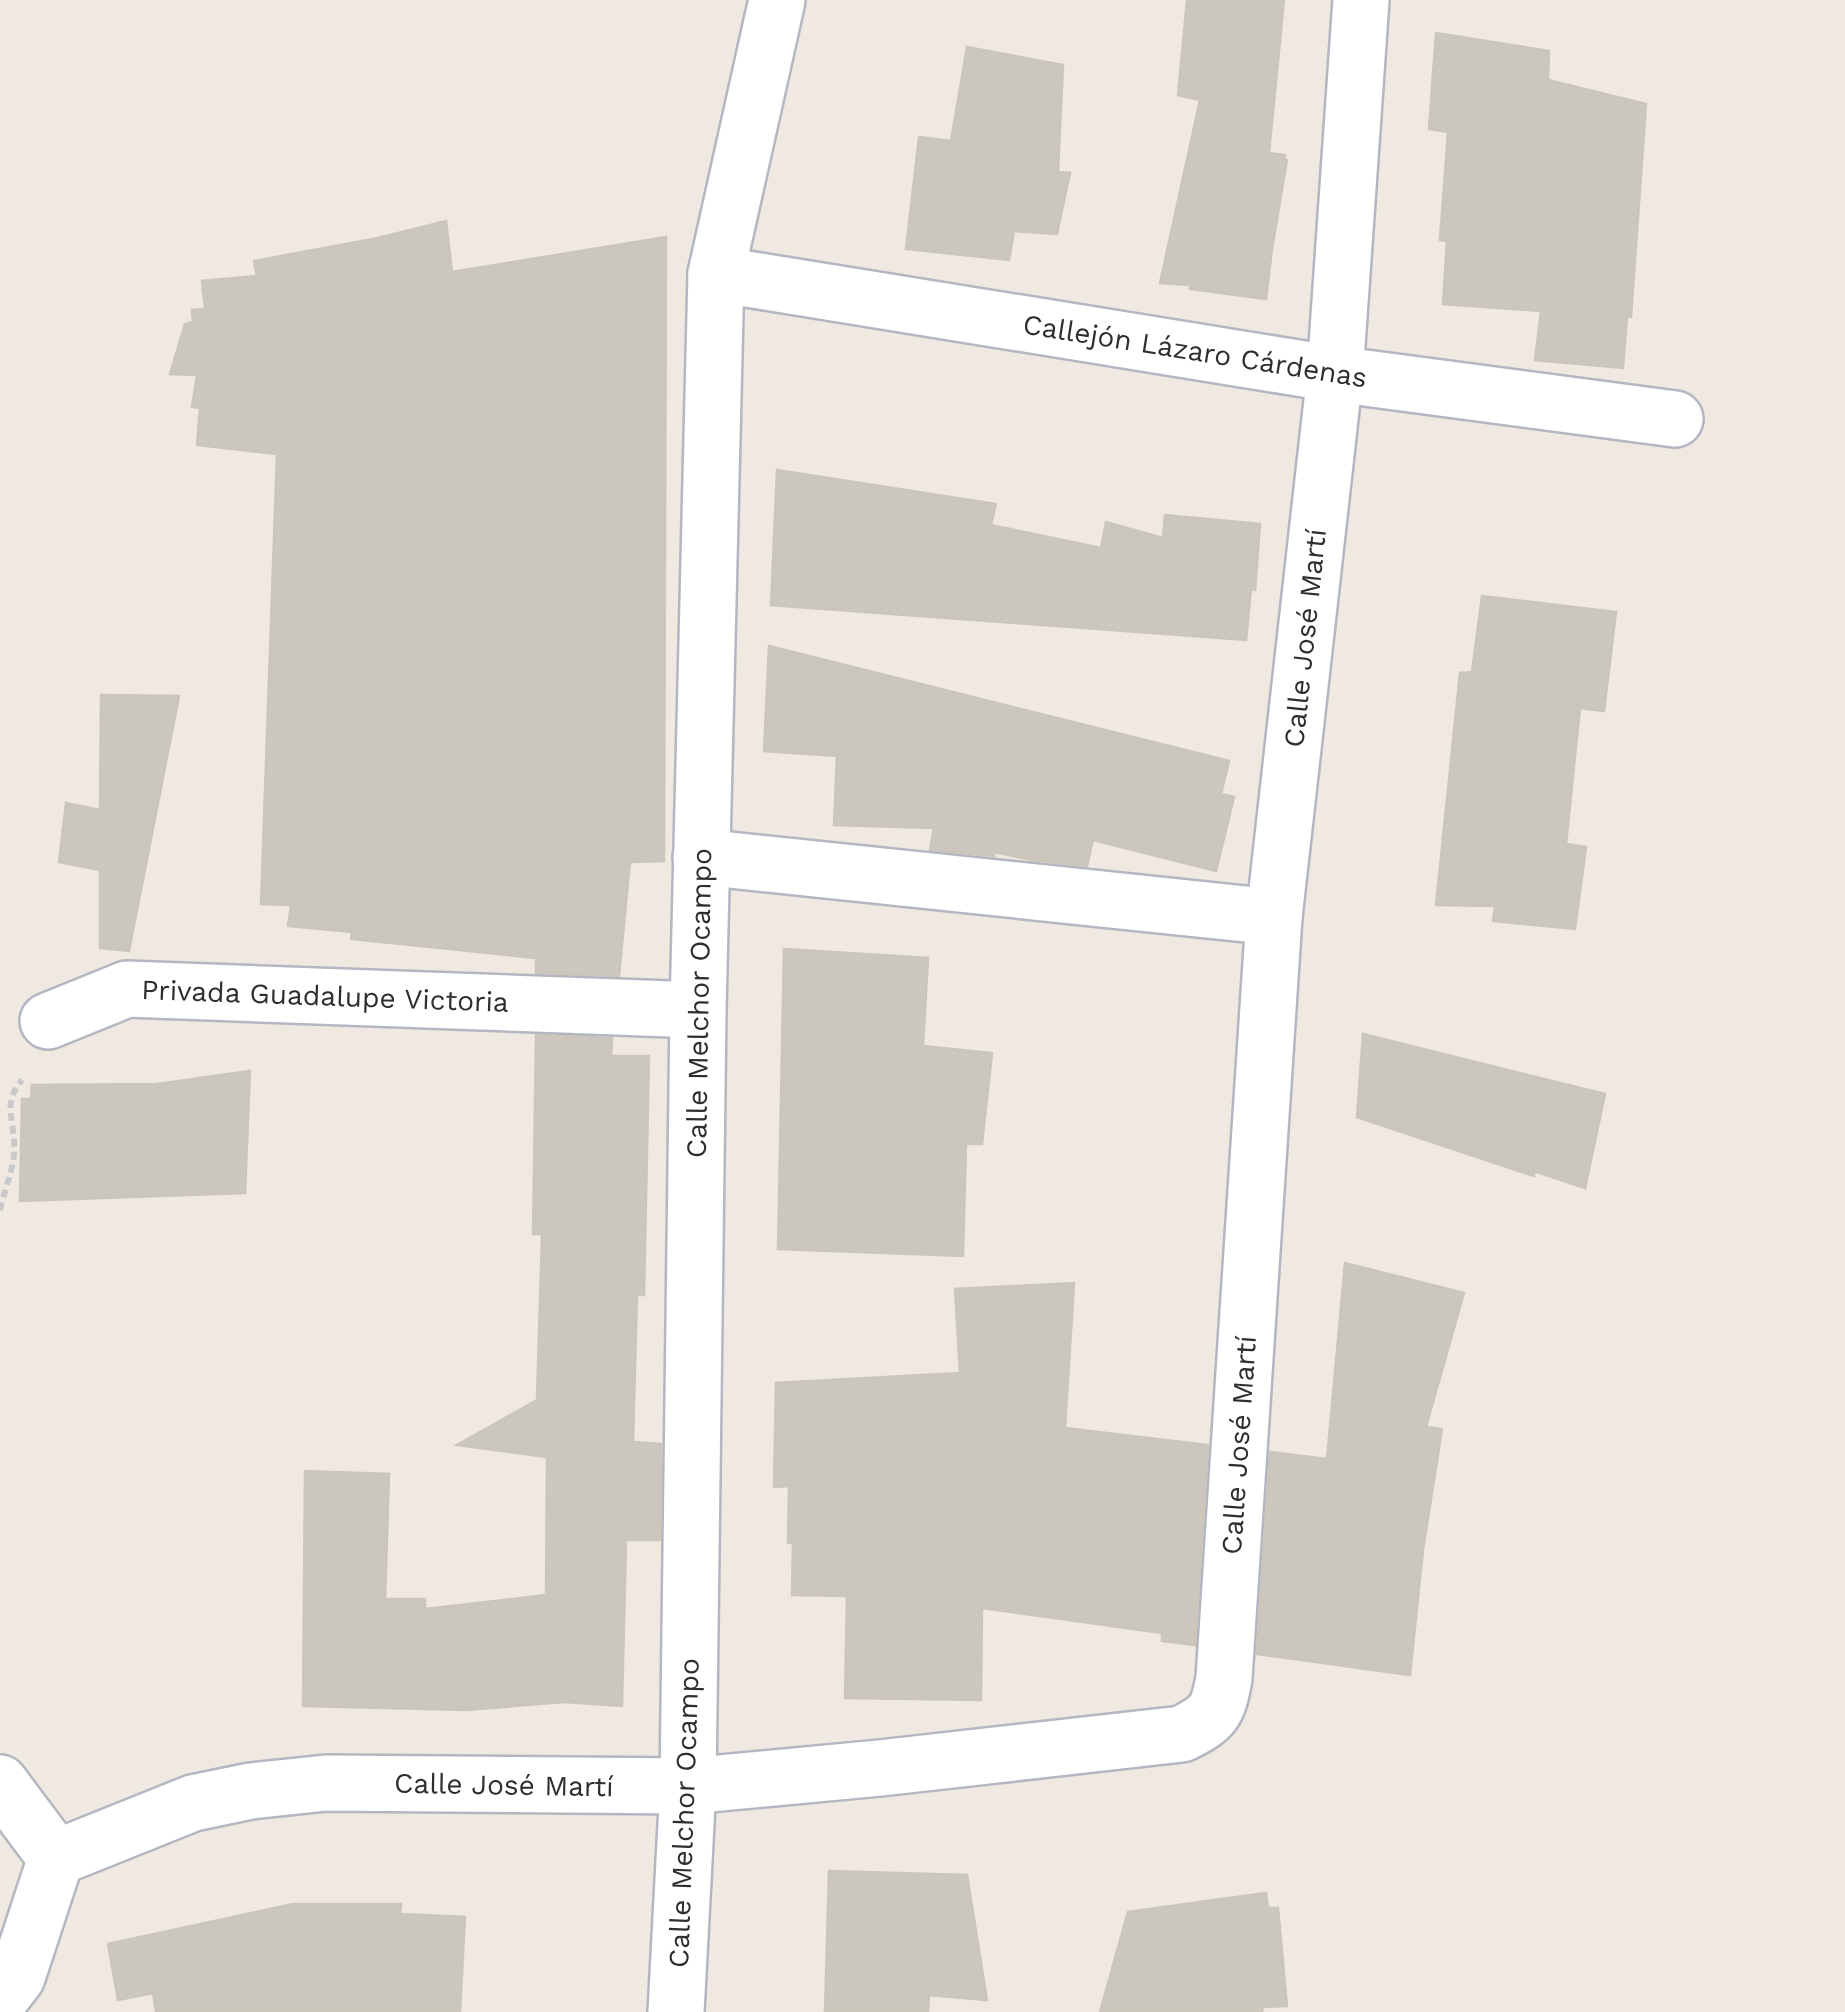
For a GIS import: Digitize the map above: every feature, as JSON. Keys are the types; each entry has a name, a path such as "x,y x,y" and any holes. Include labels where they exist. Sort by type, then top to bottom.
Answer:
{"street":[{"name":"Calle Melchor Ocampo","path":"676,2012 688,1786 698,1010 716,274 777,0"},
{"name":"Calle José Martí","path":"56,1858 193,1803 251,1791 326,1783 688,1786 1170,1736 1202,1724 1219,1706 1224,1678 1274,917 1335,374 1361,0"},
{"name":"Callejón Lázaro Cárdenas","path":"716,274 1335,374 1675,419"},
{"path":"701,857 1274,917"},
{"name":"Privada Guadalupe Victoria","path":"48,1021 128,988 698,1010"},
{"path":"0,1784 56,1858 17,1976 0,1998"}],"path":[{"path":"0,1210 14,1155 12,1128 5,1110 13,1088 48,1057 48,1021"}],"building":[{"path":"1187,0 1284,0 1269,153 1285,155 1287,160 1266,299 1160,283 1200,100 1178,95"},
{"path":"1436,33 1549,51 1548,80 1646,104 1631,317 1627,317 1623,368 1535,360 1541,311 1443,304 1447,241 1440,240 1448,132 1429,129"},
{"path":"967,47 1063,65 1058,172 1070,173 1057,234 1014,231 1009,260 906,249 919,137 951,141"},
{"path":"446,221 452,272 666,237 664,861 630,862 619,976 536,973 536,958 351,939 352,932 288,926 291,905 261,904 277,454 197,445 200,408 192,407 197,375 170,374 185,324 193,322 192,310 205,309 202,281 257,276 254,261"},
{"path":"777,470 996,504 991,525 1101,548 1106,522 1163,538 1165,515 1260,524 1246,640 771,605"},
{"path":"1482,596 1616,612 1604,711 1580,708 1566,844 1586,847 1575,929 1493,921 1495,906 1436,905 1460,673 1472,672"},
{"path":"769,646 1229,761 1221,794 1234,797 1216,871 1093,840 1087,866 994,852 994,856 930,850 934,828 834,825 837,756 764,751"},
{"path":"101,695 179,696 129,951 100,948 100,870 59,862 66,803 100,810"},
{"path":"784,949 928,958 923,1046 992,1053 982,1144 966,1144 963,1256 778,1249"},
{"path":"1363,1034 1605,1094 1585,1188 1534,1171 1534,1176 1357,1117"},
{"path":"536,1035 612,1038 611,1056 649,1056 644,1295 637,1295 633,1442 661,1444 660,1540 626,1540 622,1706 564,1702 467,1710 303,1706 305,1471 389,1474 385,1599 425,1599 425,1609 546,1595 547,1457 457,1445 537,1400 542,1234 533,1234"},
{"path":"250,1071 245,1193 20,1201 22,1099 31,1099 32,1085 157,1084"},
{"path":"1345,1263 1464,1293 1426,1427 1442,1429 1423,1550 1410,1675 1257,1654 1270,1452 1327,1459"},
{"path":"1074,1283 1065,1428 1208,1445 1195,1645 1162,1641 1162,1633 982,1608 981,1700 845,1698 847,1596 792,1595 789,1486 774,1487 776,1383 960,1373 955,1289"},
{"path":"829,1871 967,1875 987,2000 929,1995 928,2012 825,2012"},
{"path":"1266,1893 1268,1908 1278,1908 1287,2006 1263,2007 1262,2012 1100,2012 1128,1912"},
{"path":"293,1904 401,1904 400,1914 465,1917 460,2012 156,2012 153,1993 118,2000 108,1944"}]}
